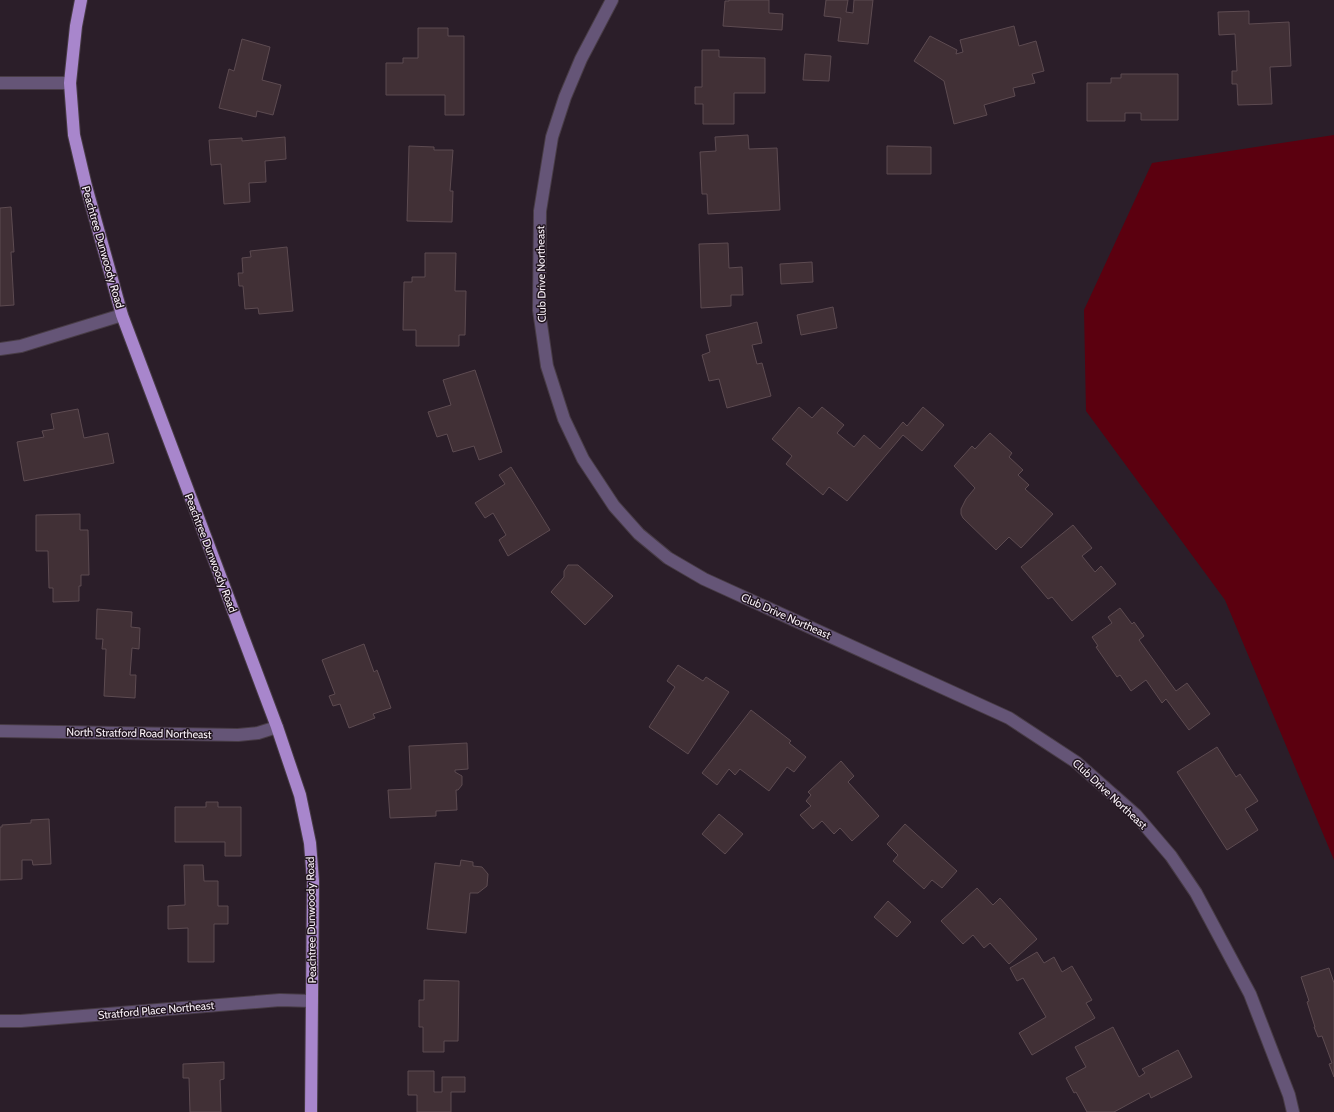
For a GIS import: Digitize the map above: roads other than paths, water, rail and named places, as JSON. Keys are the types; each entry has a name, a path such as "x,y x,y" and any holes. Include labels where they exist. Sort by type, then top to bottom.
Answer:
{"main road":[{"name":"Peachtree Dunwoody Road","path":"81,0 76,26 70,83 74,135 86,186 122,315 277,727 300,795 310,843 313,881 311,1112"}],"street":[{"name":"Club Drive Northeast","path":"612,0 581,59 565,97 552,137 540,211 539,310 547,366 564,419 583,459 614,506 639,534 668,558 704,579 1009,718 1076,762 1136,816 1171,856 1196,892 1250,994 1289,1095 1293,1112"},
{"path":"0,83 70,83"},
{"path":"0,349 20,346 122,315"},
{"name":"North Stratford Road Northeast","path":"0,731 238,734 258,732 277,727"},
{"name":"Stratford Place Northeast","path":"0,1021 21,1021 280,1000 312,1001"}]}
